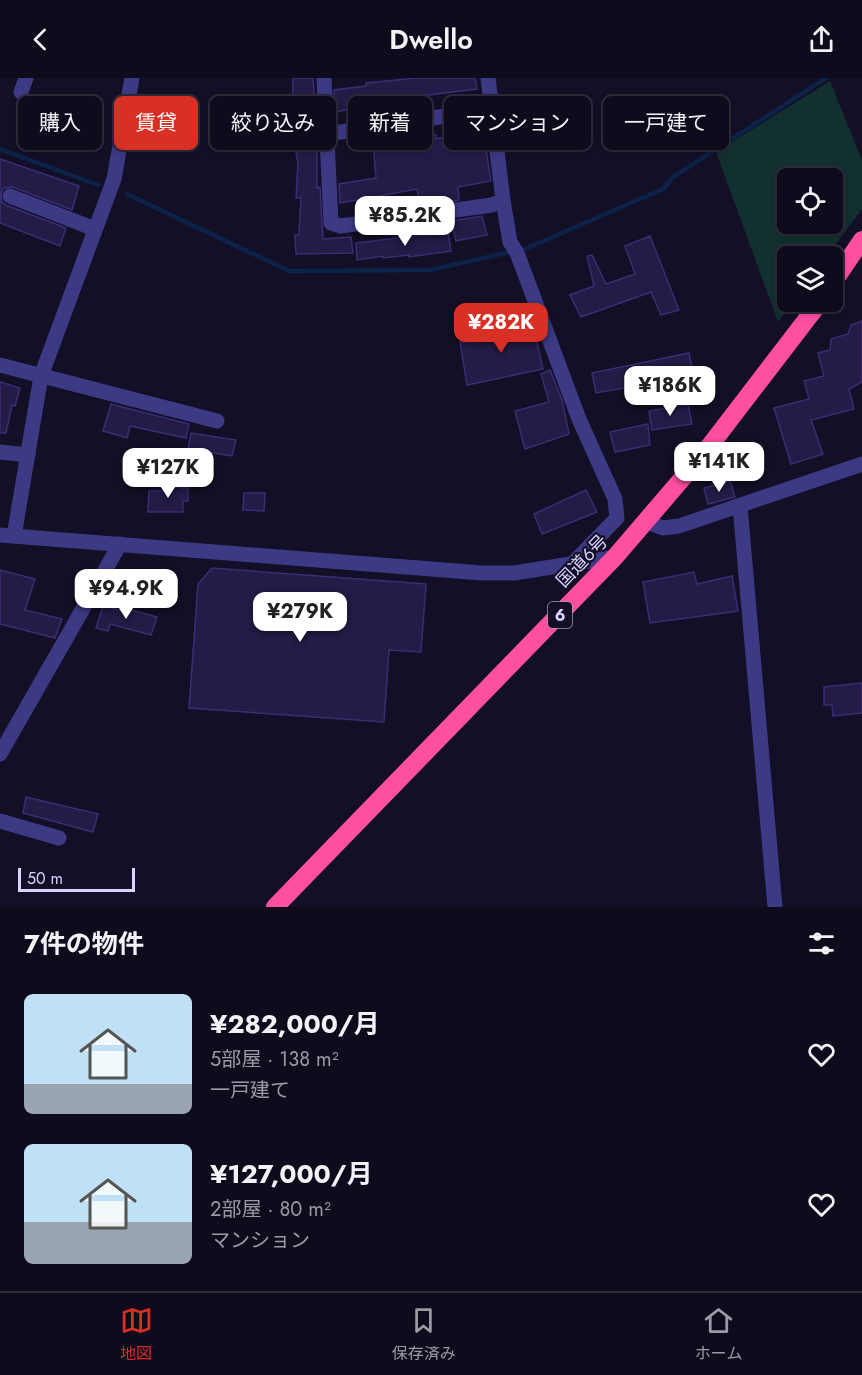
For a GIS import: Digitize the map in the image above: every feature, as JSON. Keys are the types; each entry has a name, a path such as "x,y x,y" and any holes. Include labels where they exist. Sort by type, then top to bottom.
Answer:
{"highway":[{"path":"843,268 862,240"},
{"name":"国道6号","path":"275,907 647,522 760,382 812,312"}],"street":[{"path":"132,78 114,179 41,376 28,455 7,536 482,573 514,573 615,557"},
{"path":"324,78 325,96"},
{"path":"488,78 490,96"},
{"path":"336,133 444,116"},
{"path":"328,150 331,223 341,226 492,205 503,200"},
{"path":"497,150 510,242 517,254 579,419 615,499 617,518 572,564"},
{"path":"9,196 95,229"},
{"path":"0,365 217,421"},
{"path":"0,452 28,455"},
{"path":"647,522 663,528 679,526 862,464"},
{"path":"740,506 775,907"},
{"path":"0,754 120,544"},
{"path":"0,821 58,838"}],"green space":[{"path":"830,81 862,160 862,209 834,246 777,246 777,312 786,312 778,322 716,152 729,150 729,144"}],"building":[{"path":"293,78 313,78 314,96 293,96"},
{"path":"416,78 475,78 477,89 421,96 348,96 348,109 336,112 334,90 366,86 366,83"},
{"path":"436,135 436,139 444,137 444,150 486,150 491,181 458,187 459,200 420,205 417,189 340,203 339,184 376,178 374,150 432,150 432,136"},
{"path":"296,150 317,150 317,188 320,187 323,239 351,237 353,253 296,254 295,235 299,235 301,198 296,198 298,163"},
{"path":"0,159 79,186 72,210 13,187 4,188 1,193 2,202 6,205 66,228 60,246 0,223"},
{"path":"482,216 487,235 456,241 451,221"},
{"path":"448,232 451,251 409,257 409,255 383,258 383,256 357,260 356,243"},
{"path":"650,236 679,310 661,315 651,292 581,317 570,295 594,286 587,256 592,255 606,284 635,274 625,246"},
{"path":"532,321 543,369 467,385 460,342 473,342 473,334"},
{"path":"862,321 862,382 849,389 854,409 811,420 823,454 791,464 774,408 809,399 804,381 824,376 818,353 830,350 831,339 848,334 851,325"},
{"path":"689,353 694,376 596,393 592,373"},
{"path":"550,370 562,400 569,434 525,449 515,411 549,402 541,374"},
{"path":"0,382 20,388 15,406 12,405 6,433 0,433"},
{"path":"111,404 189,424 186,438 130,426 127,438 103,431"},
{"path":"688,404 692,424 652,430 649,411"},
{"path":"648,424 650,445 615,452 610,432"},
{"path":"191,433 236,440 232,456 188,449"},
{"path":"730,481 735,497 708,504 704,488"},
{"path":"166,484 181,484 181,488 188,488 188,501 183,501 183,512 148,512 149,491 166,491"},
{"path":"586,490 597,512 542,534 534,514"},
{"path":"244,493 265,493 264,511 243,510"},
{"path":"212,568 426,584 421,652 389,650 384,722 189,708 198,584"},
{"path":"0,570 35,579 25,610 62,619 55,638 0,624"},
{"path":"694,572 697,584 732,576 738,611 650,623 643,582"},
{"path":"103,606 123,611 124,608 157,617 151,635 110,624 108,631 96,628"},
{"path":"862,683 862,713 833,716 832,705 824,705 824,687"},
{"path":"26,797 98,814 93,832 23,813"}],"waterway":[{"path":"525,249 663,189 673,177 826,78"},
{"path":"0,149 98,185"},
{"path":"127,194 289,271 430,270 510,252"}]}
